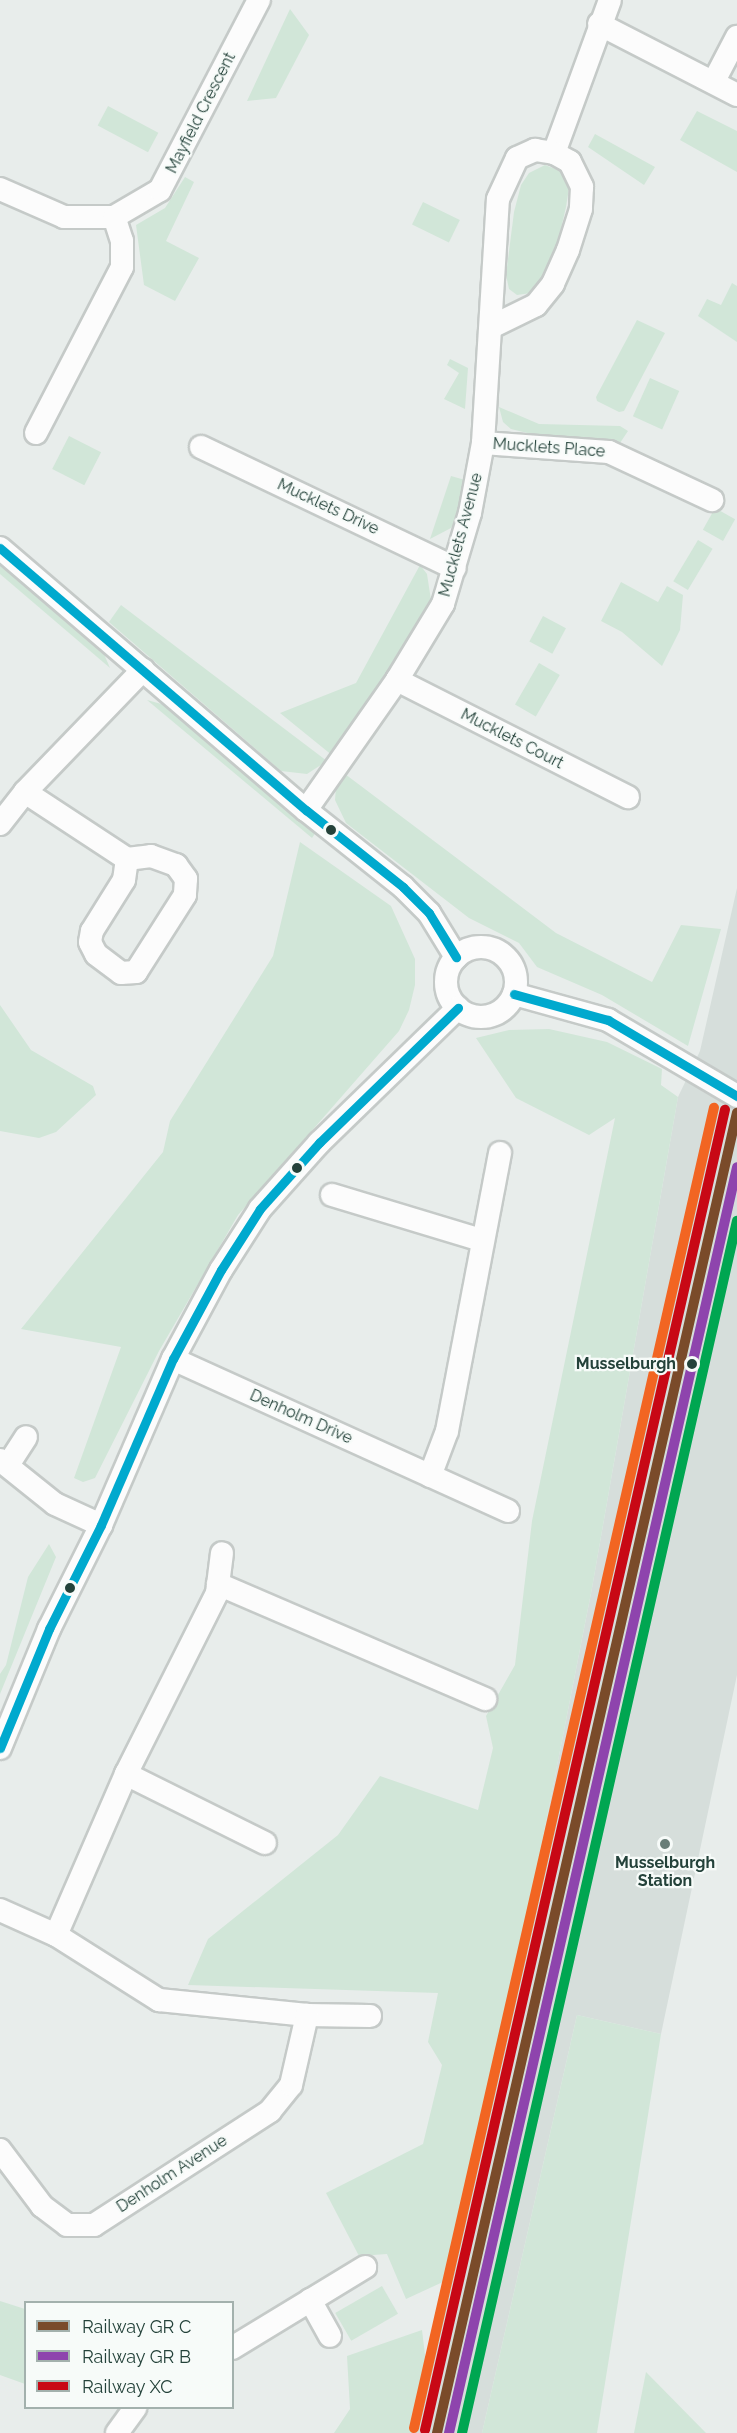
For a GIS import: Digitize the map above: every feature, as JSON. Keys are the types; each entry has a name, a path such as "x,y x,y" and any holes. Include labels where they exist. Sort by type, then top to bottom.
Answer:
{"street":[{"name":"Mayfield Crescent","path":"114,218 160,190 259,0"},
{"path":"491,327 541,300 568,250 581,209 582,187 570,162 554,153 599,24 610,0"},
{"path":"599,24 714,81 737,95"},
{"path":"714,81 737,36"},
{"name":"Mucklets Avenue","path":"306,810 397,680 442,604 455,568 483,443 496,221 504,182 517,159 526,152 554,153"},
{"path":"0,189 64,217 114,218 122,241 122,267 36,433"},
{"name":"Mucklets Place","path":"483,443 609,452 712,500"},
{"name":"Mucklets Drive","path":"201,447 455,568"},
{"path":"0,548 306,810 403,887 429,913 456,957"},
{"path":"0,824 25,792 143,670"},
{"name":"Mucklets Court","path":"397,680 628,797"},
{"path":"25,792 127,859 152,856 176,865 186,879 185,895 136,972 121,973 96,954 90,942 92,931 123,880 127,859"},
{"path":"477,947 500,952 514,970 514,994 509,1004 490,1016 479,1017 458,1008 446,983 456,957 477,947"},
{"path":"514,994 608,1020 737,1096"},
{"path":"0,1748 49,1629 100,1525 172,1359 221,1270 260,1209 327,1135 458,1008"},
{"path":"430,1476 447,1431 481,1240 500,1153"},
{"path":"332,1195 481,1240"},
{"name":"Denholm Drive","path":"172,1359 508,1511"},
{"path":"26,1437 4,1462 55,1504 100,1525"},
{"path":"56,1935 126,1774 217,1593 222,1553"},
{"path":"218,1584 484,1699"},
{"path":"126,1774 265,1843"},
{"path":"0,1910 56,1935 159,2000 307,2015 370,2016"},
{"name":"Denholm Avenue","path":"0,2150 42,2206 67,2224 94,2225 270,2111 291,2085 307,2015"},
{"path":"234,2347 365,2267"},
{"path":"310,2301 330,2336"},
{"path":"117,2433 134,2409"}],"shaded area":[{"path":"737,888 737,1675 661,2034 577,2015 482,2433 411,2433 533,1888 592,1588 678,1097 700,1051"}],"green space":[{"path":"290,9 309,35 276,98 247,101"},
{"path":"108,106 158,133 148,152 98,125"},
{"path":"697,111 737,131 737,172 680,140"},
{"path":"595,134 655,167 644,185 588,147"},
{"path":"545,165 561,171 570,182 566,207 558,242 539,282 531,293 517,295 509,289 506,275 514,212 521,185 529,173"},
{"path":"185,177 194,182 166,241 199,258 175,301 144,285 136,225 165,208"},
{"path":"423,202 460,220 449,242 412,224"},
{"path":"732,283 737,286 737,342 698,316 707,299 721,305"},
{"path":"637,320 665,333 624,411 619,412 597,401 596,397"},
{"path":"450,359 468,368 465,409 444,399 459,373 447,365"},
{"path":"650,378 679,391 662,429 633,416"},
{"path":"499,407 539,424 620,426 628,431 620,443 560,441 511,429 503,422"},
{"path":"69,436 101,452 84,485 52,469"},
{"path":"451,476 465,480 458,517 451,528 430,539"},
{"path":"715,508 735,519 723,541 703,530"},
{"path":"698,540 713,549 688,590 673,581"},
{"path":"0,565 104,654 110,668 0,574"},
{"path":"420,565 427,574 431,600 422,621 333,756 280,713 356,683"},
{"path":"621,582 658,602 667,586 683,595 680,630 662,666 622,632 601,621"},
{"path":"121,605 327,761 307,774 281,771 109,622"},
{"path":"543,616 566,628 552,654 529,642"},
{"path":"539,663 560,675 536,717 515,705"},
{"path":"147,700 165,705 316,832 312,838"},
{"path":"345,774 556,933 652,982 681,925 721,929 688,1046 602,995 537,967 519,943 469,918 346,823 335,800 336,787"},
{"path":"300,842 391,906 415,959 415,985 409,1010 399,1031 238,1215 159,1351 95,1478 83,1482 74,1478 121,1347 21,1329 163,1152 170,1121 273,956"},
{"path":"0,1005 31,1050 93,1086 96,1095 56,1132 39,1138 0,1131"},
{"path":"549,1029 607,1042 662,1069 661,1085 678,1097 592,1588 533,1888 445,2281 406,2299 387,2254 359,2256 326,2193 423,2144 442,2065 428,2042 438,1993 188,1985 208,1939 338,1835 380,1776 478,1810 493,1748 486,1716 515,1665 532,1521 615,1118 589,1135 516,1098 476,1038 509,1030"},
{"path":"49,1544 56,1557 0,1694 0,1674 6,1665 28,1577"},
{"path":"577,2015 661,2034 597,2433 482,2433"},
{"path":"382,2286 398,2314 351,2341 335,2313"},
{"path":"0,2301 24,2309 24,2384 0,2375"},
{"path":"422,2330 426,2363 411,2433 334,2433 350,2409 347,2356"},
{"path":"646,2372 706,2433 634,2433"}],"transit line":[{"path":"0,548 306,810 403,887 429,913 456,957"},
{"path":"514,994 608,1020 737,1096"},
{"path":"0,1748 49,1629 101,1525 173,1359 221,1270 260,1209 319,1143 458,1008"},
{"path":"414,2428 714,1108"},
{"path":"437,2433 737,1113"},
{"path":"449,2433 737,1167"},
{"path":"462,2433 737,1221"}],"rail line":[{"name":"XC","path":"425,2430 725,1110"}],"place":[{"name":"Musselburgh","path":"692,1364"},
{"name":"Musselburgh Station","path":"665,1844"}]}
